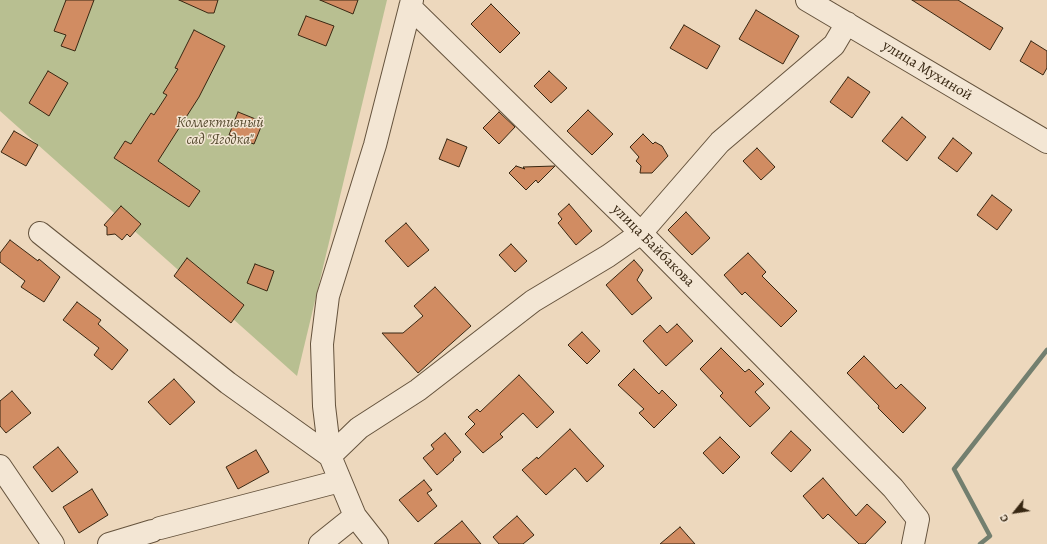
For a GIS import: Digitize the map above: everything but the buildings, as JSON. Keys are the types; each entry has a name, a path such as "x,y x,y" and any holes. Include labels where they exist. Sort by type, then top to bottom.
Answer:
{"street":[{"name":"улица Мухиной","path":"807,0 1047,142"},
{"name":"улица Байбакова","path":"411,3 893,488 918,519 913,544"},
{"name":"улица Байбакова","path":"377,544 355,516 330,456 324,406 322,344 328,296 375,145 411,3"},
{"path":"40,233 228,383 330,456 359,428 418,390 533,301 608,256 641,233 720,142 834,45 847,23"},
{"path":"0,466 53,544"},
{"path":"109,544 156,529 340,481"},
{"path":"320,544 355,516"}],"green space":[{"name":"Коллективный сад \"Ягодка\"","path":"0,0 387,0 297,376 0,111"}],"waterway":[{"path":"980,544 990,536 954,469 1047,350"}]}
